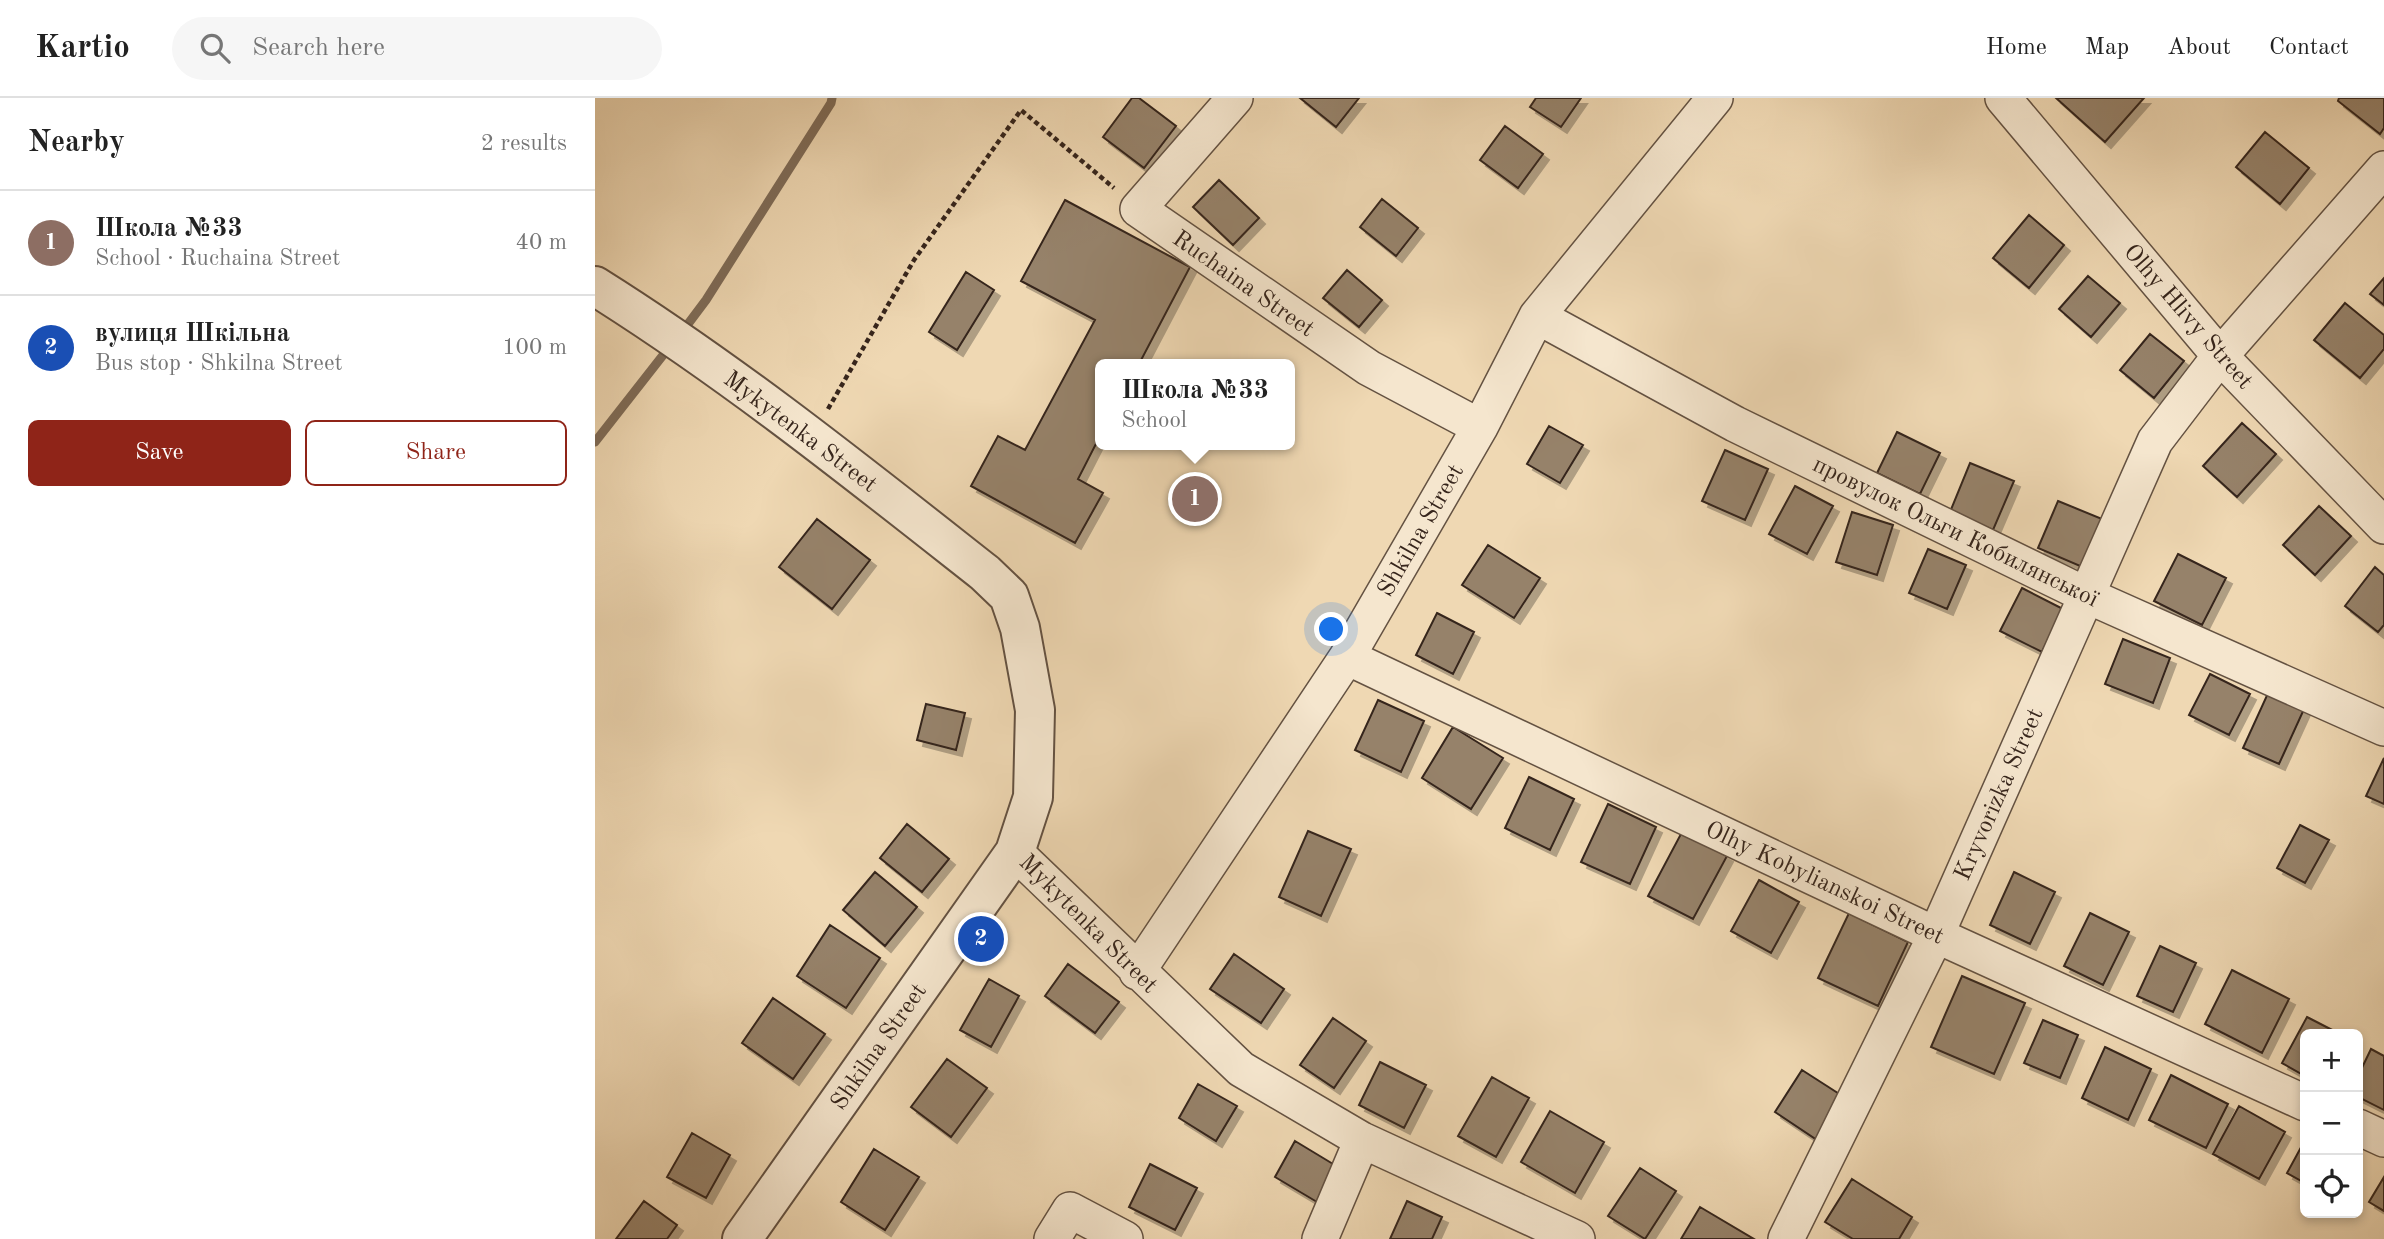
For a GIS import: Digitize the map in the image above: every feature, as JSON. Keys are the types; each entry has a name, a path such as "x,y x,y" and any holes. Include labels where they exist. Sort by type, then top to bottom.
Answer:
{"street":[{"path":"1138,209 1235,98"},
{"name":"Shkilna Street","path":"1137,972 1347,657 1480,427 1537,316 1715,98"},
{"name":"Olhy Hlivy Street","path":"2003,98 2220,356 2384,526"},
{"name":"Kryvorizka Street","path":"1786,1239 1936,935 2155,440 2220,356 2384,169"},
{"name":"Ruchaina Street","path":"1138,209 1369,368 1480,427"},
{"name":"Mykytenka Street","path":"595,286 655,324 812,436 985,573 1009,596 1020,628 1035,710 1033,797 1015,852 1137,972 1241,1069 1362,1140 1577,1239"},
{"name":"провулок Ольги Кобилянської","path":"1537,316 1735,424 2086,595 2384,728"},
{"name":"Olhy Kobylianskoi Street","path":"1347,657 1936,935 2300,1101"},
{"name":"Shkilna Street","path":"742,1239 1015,852"},
{"path":"2363,1129 2384,1139"},
{"path":"1320,1239 1362,1140"},
{"path":"1052,1239 1070,1210 1125,1239"}],"path":[{"path":"812,436 914,260 1021,110 1138,209"}],"building":[{"path":"1132,98 1139,98 1176,126 1144,168 1103,137"},
{"path":"1300,98 1359,98 1336,127"},
{"path":"1536,98 1581,98 1561,127 1530,107"},
{"path":"2056,98 2144,98 2105,142"},
{"path":"2339,98 2384,98 2384,128 2380,134 2338,101"},
{"path":"1505,126 1543,154 1518,188 1480,160"},
{"path":"2265,132 2309,168 2280,204 2236,167"},
{"path":"1219,180 1259,218 1233,245 1193,207"},
{"path":"1382,199 1418,228 1396,256 1360,227"},
{"path":"1065,200 1190,267 1142,359 1095,359 1095,446 1078,479 1103,493 1075,543 971,486 998,436 1025,450 1095,320 1021,281"},
{"path":"2029,215 2064,245 2029,288 1993,258"},
{"path":"1347,270 1382,300 1359,327 1323,298"},
{"path":"966,272 994,290 957,350 929,332"},
{"path":"2088,276 2120,303 2091,337 2059,309"},
{"path":"2384,278 2384,305 2370,294"},
{"path":"2345,303 2384,335 2384,349 2360,378 2314,340"},
{"path":"2150,334 2184,361 2154,398 2120,370"},
{"path":"2242,423 2276,454 2237,497 2203,466"},
{"path":"1549,426 1583,445 1560,483 1527,464"},
{"path":"1897,432 1940,453 1920,494 1877,473"},
{"path":"1725,450 1768,469 1745,520 1702,501"},
{"path":"1970,463 2014,481 1993,530 1950,512"},
{"path":"1795,486 1833,506 1807,554 1769,534"},
{"path":"2058,501 2107,521 2087,569 2038,548"},
{"path":"2319,506 2351,536 2315,575 2283,545"},
{"path":"1852,512 1893,525 1877,575 1836,562"},
{"path":"817,519 870,560 832,609 779,567"},
{"path":"1488,545 1540,578 1514,618 1462,585"},
{"path":"1928,549 1966,565 1947,609 1909,593"},
{"path":"2178,554 2226,578 2202,625 2154,601"},
{"path":"2375,567 2384,575 2384,625 2378,632 2345,606"},
{"path":"2022,588 2063,609 2042,652 2000,631"},
{"path":"1437,613 1474,632 1453,674 1416,655"},
{"path":"2123,639 2170,658 2153,703 2105,684"},
{"path":"2210,674 2250,694 2229,735 2189,715"},
{"path":"2269,691 2305,707 2279,764 2243,748"},
{"path":"1378,700 1424,721 1401,772 1355,750"},
{"path":"926,704 965,713 956,750 917,740"},
{"path":"1453,727 1503,758 1471,809 1422,778"},
{"path":"2384,758 2384,804 2366,796"},
{"path":"1529,777 1574,799 1550,850 1505,828"},
{"path":"1608,804 1656,827 1630,884 1581,862"},
{"path":"907,824 949,859 922,892 880,858"},
{"path":"2300,825 2329,840 2305,883 2277,868"},
{"path":"1308,831 1351,849 1321,916 1279,897"},
{"path":"1682,832 1727,856 1693,919 1648,896"},
{"path":"875,872 917,907 885,946 843,910"},
{"path":"2014,872 2055,892 2030,944 1990,925"},
{"path":"1759,880 1799,902 1771,953 1731,931"},
{"path":"1849,913 1908,942 1878,1006 1818,978"},
{"path":"2090,913 2129,932 2103,985 2064,966"},
{"path":"830,925 880,958 846,1008 797,976"},
{"path":"2160,946 2196,963 2173,1012 2137,996"},
{"path":"1234,954 1284,989 1261,1023 1210,989"},
{"path":"1068,964 1119,1002 1095,1033 1045,996"},
{"path":"2232,970 2289,999 2262,1053 2205,1024"},
{"path":"1962,976 2025,1003 1994,1074 1931,1047"},
{"path":"989,979 1019,996 991,1047 960,1030"},
{"path":"773,998 825,1034 793,1079 742,1043"},
{"path":"2307,1017 2330,1029 2300,1029"},
{"path":"1333,1018 1366,1041 1334,1088 1300,1065"},
{"path":"2043,1020 2078,1035 2060,1078 2024,1063"},
{"path":"2300,1030 2300,1073 2282,1063"},
{"path":"2105,1047 2151,1069 2128,1120 2082,1098"},
{"path":"2371,1049 2384,1056 2384,1110 2363,1100 2363,1066"},
{"path":"947,1059 987,1088 951,1137 911,1107"},
{"path":"1380,1062 1426,1085 1404,1128 1359,1105"},
{"path":"1802,1070 1844,1097 1817,1140 1775,1112"},
{"path":"2171,1075 2228,1104 2206,1148 2149,1120"},
{"path":"1492,1077 1529,1098 1496,1157 1458,1136"},
{"path":"1198,1084 1237,1106 1216,1141 1179,1118"},
{"path":"2239,1106 2285,1132 2259,1179 2213,1154"},
{"path":"1550,1111 1604,1142 1575,1193 1521,1162"},
{"path":"692,1133 730,1155 706,1198 667,1177"},
{"path":"1295,1141 1338,1167 1317,1202 1275,1177"},
{"path":"874,1149 919,1177 885,1230 841,1202"},
{"path":"2300,1149 2300,1180 2287,1173"},
{"path":"1150,1164 1197,1188 1175,1230 1129,1207"},
{"path":"1640,1168 1676,1191 1645,1239 1608,1216"},
{"path":"2384,1177 2384,1211 2369,1202"},
{"path":"1852,1179 1912,1217 1899,1239 1853,1239 1825,1222"},
{"path":"644,1201 677,1225 667,1239 616,1239"},
{"path":"1407,1201 1442,1217 1432,1239 1390,1239"},
{"path":"1700,1207 1754,1239 1681,1239"}],"waterway":[{"path":"682,332 706,300 832,98"},
{"path":"595,442 671,345"}],"place":[{"name":"Школа №33","path":"1195,499"},
{"name":"вулиця Шкільна","path":"981,939"}]}
